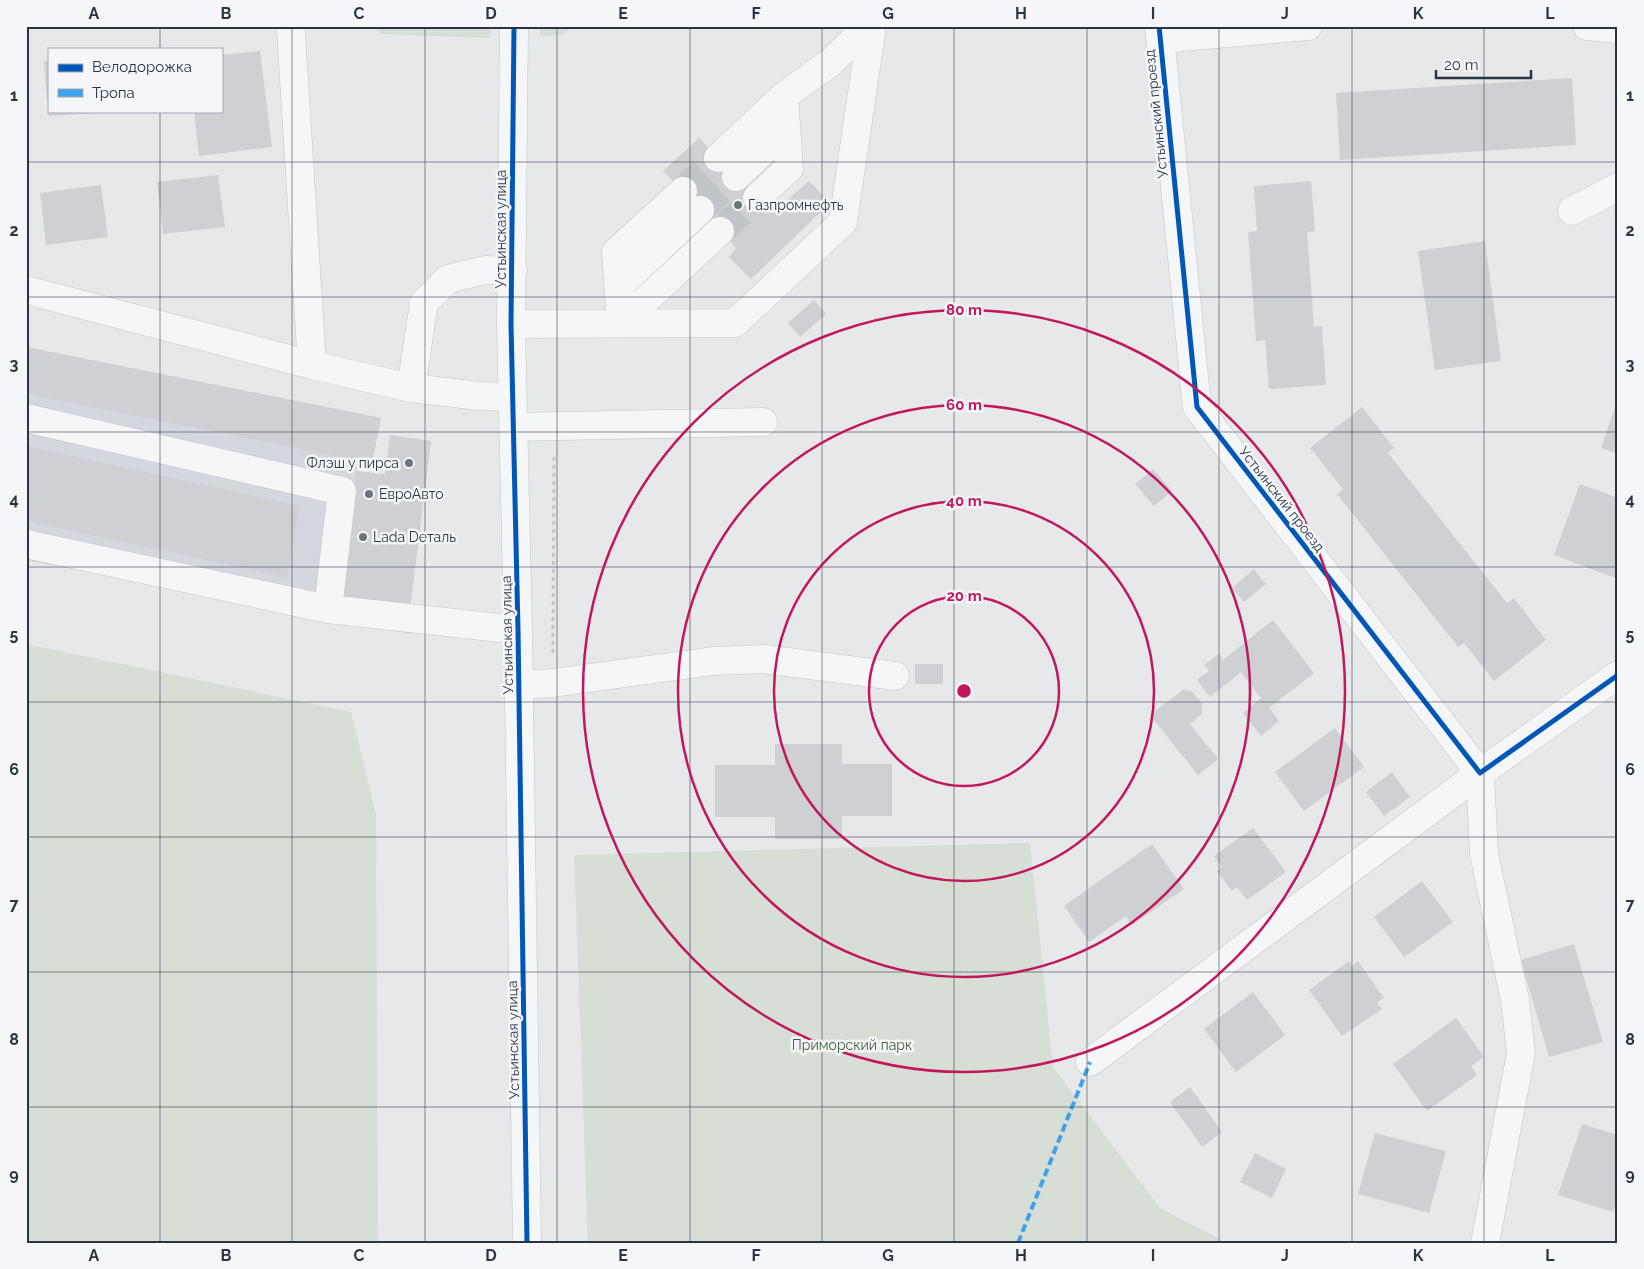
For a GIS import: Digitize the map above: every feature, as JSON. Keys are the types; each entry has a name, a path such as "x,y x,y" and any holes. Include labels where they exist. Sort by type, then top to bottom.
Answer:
{"street":[{"name":"Устьинская улица","path":"514,26 511,324 519,685 527,1243"},
{"path":"786,129 727,167 784,96 830,63 868,26"},
{"path":"511,324 735,323 843,222 872,26"},
{"name":"Устьинский проезд","path":"1308,26 1159,32 1197,407 1480,773"},
{"path":"1587,26 1618,29"},
{"path":"291,32 312,366"},
{"path":"757,198 789,168 784,96"},
{"path":"1572,211 1618,187"},
{"path":"621,323 616,252 691,201"},
{"path":"621,323 720,231"},
{"path":"412,388 424,303 448,279 485,270 513,270"},
{"path":"26,290 312,366 412,388 479,396 512,397"},
{"path":"26,418 342,491 328,609"},
{"path":"513,427 762,422"},
{"path":"26,544 328,609 518,630"},
{"path":"519,685 553,683 713,662 764,659 895,676"},
{"path":"1090,1062 1480,773 1618,675"},
{"path":"1480,773 1484,854 1515,1000 1521,1053 1485,1243"}],"path":[{"path":"553,683 554,426"}],"shaded area":[{"path":"26,347 381,418 372,463 356,471 340,601 410,610 410,634 26,560"}],"green space":[{"path":"374,26 490,26 491,38 381,34"},
{"path":"541,26 573,26 562,35 539,36"},
{"path":"26,644 351,712 376,815 378,1243 26,1243"},
{"name":"Приморский парк","path":"1030,843 1053,1067 1160,1208 1227,1243 588,1243 574,855"}],"building":[{"path":"260,51 272,147 199,156 194,112 222,112 222,55"},
{"path":"44,61 48,61 47,100"},
{"path":"1572,78 1576,145 1340,160 1336,93"},
{"path":"48,112 96,112 96,113 49,116"},
{"path":"699,138 772,213 809,181 830,203 751,279 729,257 736,248 663,171"},
{"path":"218,175 225,227 163,234 157,182"},
{"path":"1311,181 1315,231 1307,232 1314,327 1322,326 1326,385 1269,389 1265,340 1256,341 1248,232 1257,231 1254,186"},
{"path":"101,185 108,237 46,245 40,193"},
{"path":"1485,241 1501,361 1435,370 1418,251"},
{"path":"814,300 826,314 800,337 788,323"},
{"path":"26,347 381,418 372,463 26,394"},
{"path":"1618,401 1618,454 1601,448"},
{"path":"1362,407 1394,448 1388,453 1507,603 1514,598 1546,640 1494,681 1464,643 1458,647 1337,494 1343,489 1310,448"},
{"path":"390,435 431,441 410,610 340,602 356,471 385,474"},
{"path":"26,446 300,506 287,577 26,521"},
{"path":"1153,469 1172,491 1154,506 1135,484"},
{"path":"1580,484 1618,498 1618,579 1554,555"},
{"path":"1254,569 1266,584 1244,602 1232,588"},
{"path":"1273,620 1314,673 1269,708 1279,721 1261,736 1243,713 1261,698 1241,672 1210,697 1197,680 1209,671 1204,665 1219,654 1223,660"},
{"path":"915,664 943,664 943,684 915,684"},
{"path":"1183,690 1192,691 1202,704 1202,714 1190,724 1218,759 1198,775 1150,715"},
{"path":"1335,728 1364,767 1304,811 1275,772"},
{"path":"775,744 842,744 842,764 892,764 892,816 842,816 842,839 775,839 775,817 715,817 715,765 775,765"},
{"path":"1392,772 1410,797 1384,816 1366,792"},
{"path":"1253,828 1286,872 1247,900 1237,887 1232,891 1217,871 1222,867 1214,856"},
{"path":"1152,844 1184,889 1132,925 1126,916 1089,942 1064,906"},
{"path":"1422,881 1453,922 1404,957 1374,917"},
{"path":"1574,944 1603,1042 1549,1057 1521,960"},
{"path":"1349,961 1352,966 1358,961 1384,998 1377,1002 1382,1009 1342,1036 1309,990"},
{"path":"1253,992 1285,1035 1236,1072 1204,1029"},
{"path":"1456,1018 1484,1057 1471,1066 1477,1075 1427,1111 1393,1064"},
{"path":"1190,1087 1222,1132 1202,1147 1170,1102"},
{"path":"1582,1124 1618,1135 1618,1199 1613,1212 1558,1195"},
{"path":"1375,1133 1446,1151 1429,1213 1358,1194"},
{"path":"1255,1153 1286,1169 1272,1198 1240,1182"}],"tunnel":[{"path":"683,191 718,158"},
{"path":"700,210 736,177"},
{"path":"720,231 757,198"}],"marked path":[{"path":"1018,1243 1090,1062"}],"cycle path":[{"path":"514,26 511,324 518,630 527,1243"},
{"path":"1159,26 1197,407 1480,773 1618,675"}],"place":[{"name":"Газпромнефть","path":"738,205"},
{"name":"Флэш у пирса","path":"409,463"},
{"name":"ЕвроАвто","path":"369,494"},
{"name":"Lada Dеталь","path":"363,537"}]}
